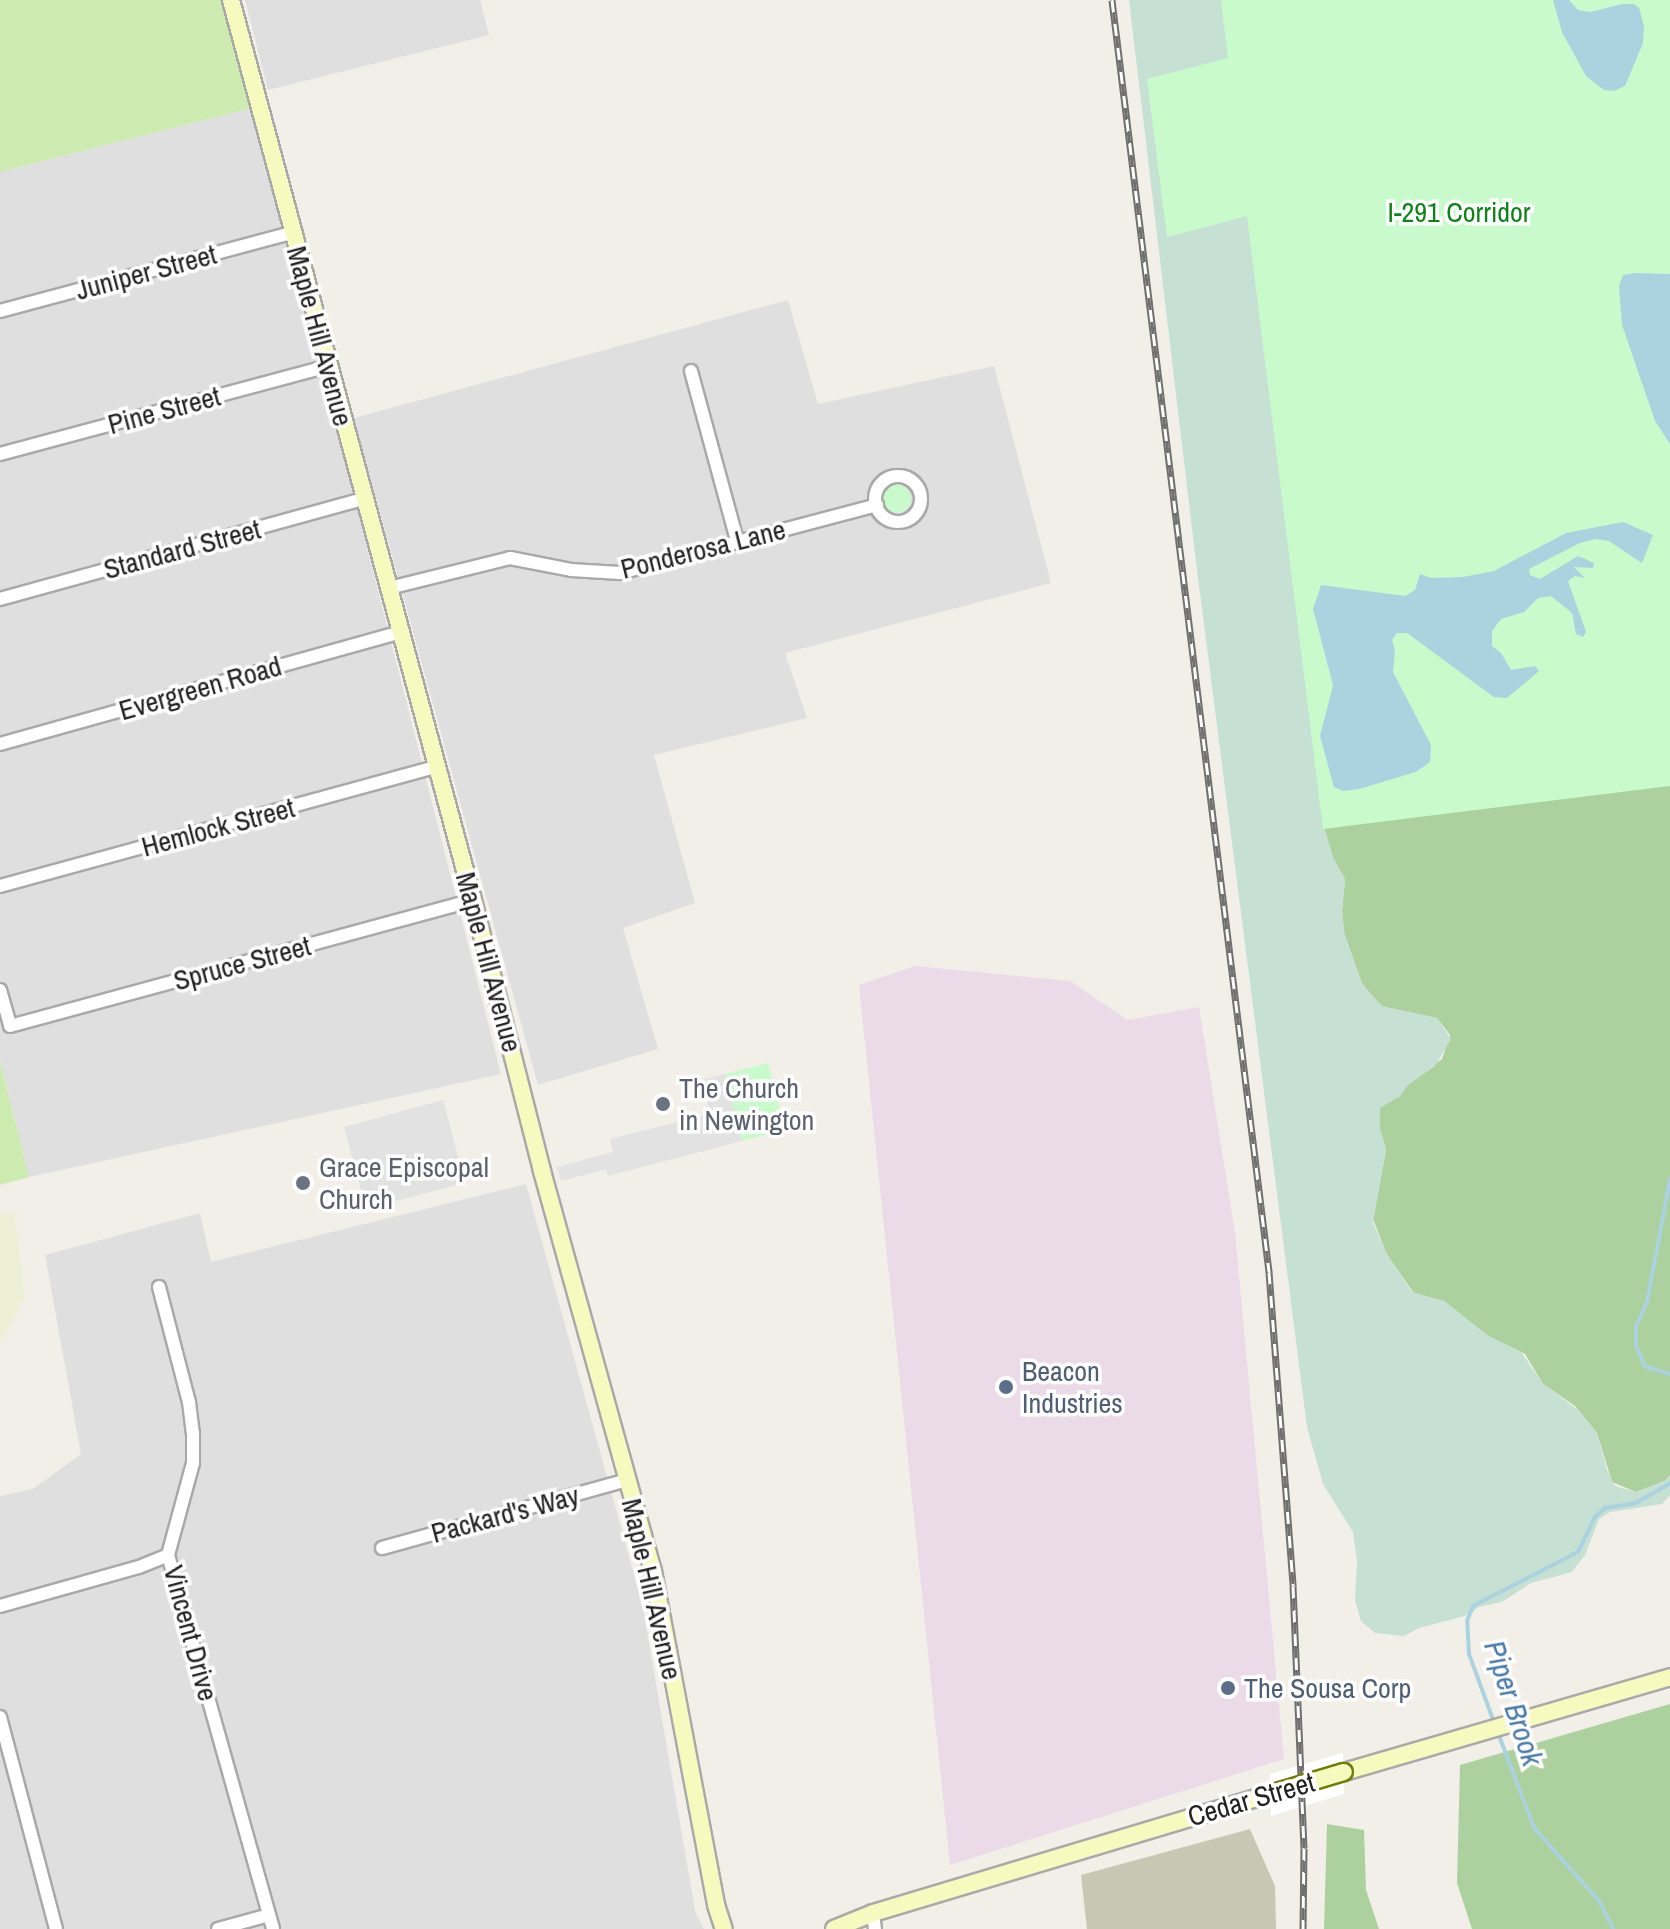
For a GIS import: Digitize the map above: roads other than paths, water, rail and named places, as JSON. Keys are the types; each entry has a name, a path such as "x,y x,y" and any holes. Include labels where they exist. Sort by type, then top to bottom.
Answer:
{"street":[{"name":"Maple Hill Avenue","path":"231,0 473,900 542,1171 653,1571 716,1905 724,1929"},
{"name":"Juniper Street","path":"0,311 292,233"},
{"name":"Pine Street","path":"0,454 329,366"},
{"path":"691,371 737,540"},
{"name":"Standard Street","path":"0,599 364,499"},
{"name":"Ponderosa Lane","path":"389,588 510,558 571,570 620,573 877,505"},
{"name":"Evergreen Road","path":"0,744 401,632"},
{"name":"Hemlock Street","path":"0,886 436,767"},
{"name":"Spruce Street","path":"0,990 10,1026 473,900"},
{"name":"Vincent Drive","path":"159,1287 193,1433 193,1463 168,1555 273,1929"},
{"name":"Packard's Way","path":"382,1548 628,1480"},
{"path":"0,1606 139,1567 168,1555"},
{"name":"Cedar Street","path":"834,1929 874,1921 1270,1794 1670,1677"},
{"path":"0,1717 56,1929"},
{"path":"218,1929 269,1915"}],"water":[{"path":"1553,0 1569,0 1578,10 1590,12 1622,4 1634,4 1639,8 1644,26 1643,43 1625,86 1614,91 1604,90 1586,76 1562,32"},
{"path":"1670,274 1670,444 1655,421 1622,325 1619,286 1623,275"},
{"path":"1623,522 1653,535 1642,563 1609,541 1595,539 1580,543 1529,569 1530,575 1540,579 1578,556 1594,563 1593,568 1574,567 1585,578 1575,576 1568,581 1586,632 1583,637 1576,634 1572,613 1551,596 1538,598 1524,612 1501,619 1492,631 1492,646 1501,653 1511,670 1535,666 1539,671 1507,698 1494,697 1407,633 1397,633 1392,640 1395,651 1393,672 1431,745 1430,762 1416,772 1359,789 1343,791 1334,787 1320,736 1333,685 1313,609 1321,585 1405,596 1415,590 1420,574 1431,578 1463,577 1494,571 1566,533"}],"waterway":[{"name":"Piper Brook","path":"1670,1179 1647,1302 1636,1327 1636,1346 1645,1366 1670,1374"},
{"name":"Piper Brook","path":"1495,1725 1469,1654 1467,1621 1473,1606 1578,1552 1595,1517 1605,1508 1636,1503 1670,1483"},
{"name":"Piper Brook","path":"1498,1733 1534,1828 1599,1901 1613,1929"}],"railway":[{"path":"1112,0 1269,1272 1293,1586 1304,1848 1303,1929"}],"place":[{"name":"The Church in Newington","path":"663,1104"},
{"name":"Grace Episcopal Church","path":"303,1183"},
{"name":"Beacon Industries","path":"1006,1387"},
{"name":"The Sousa Corp","path":"1228,1688"}],"park label":[{"name":"I-291 Corridor","path":"1459,212"}]}
